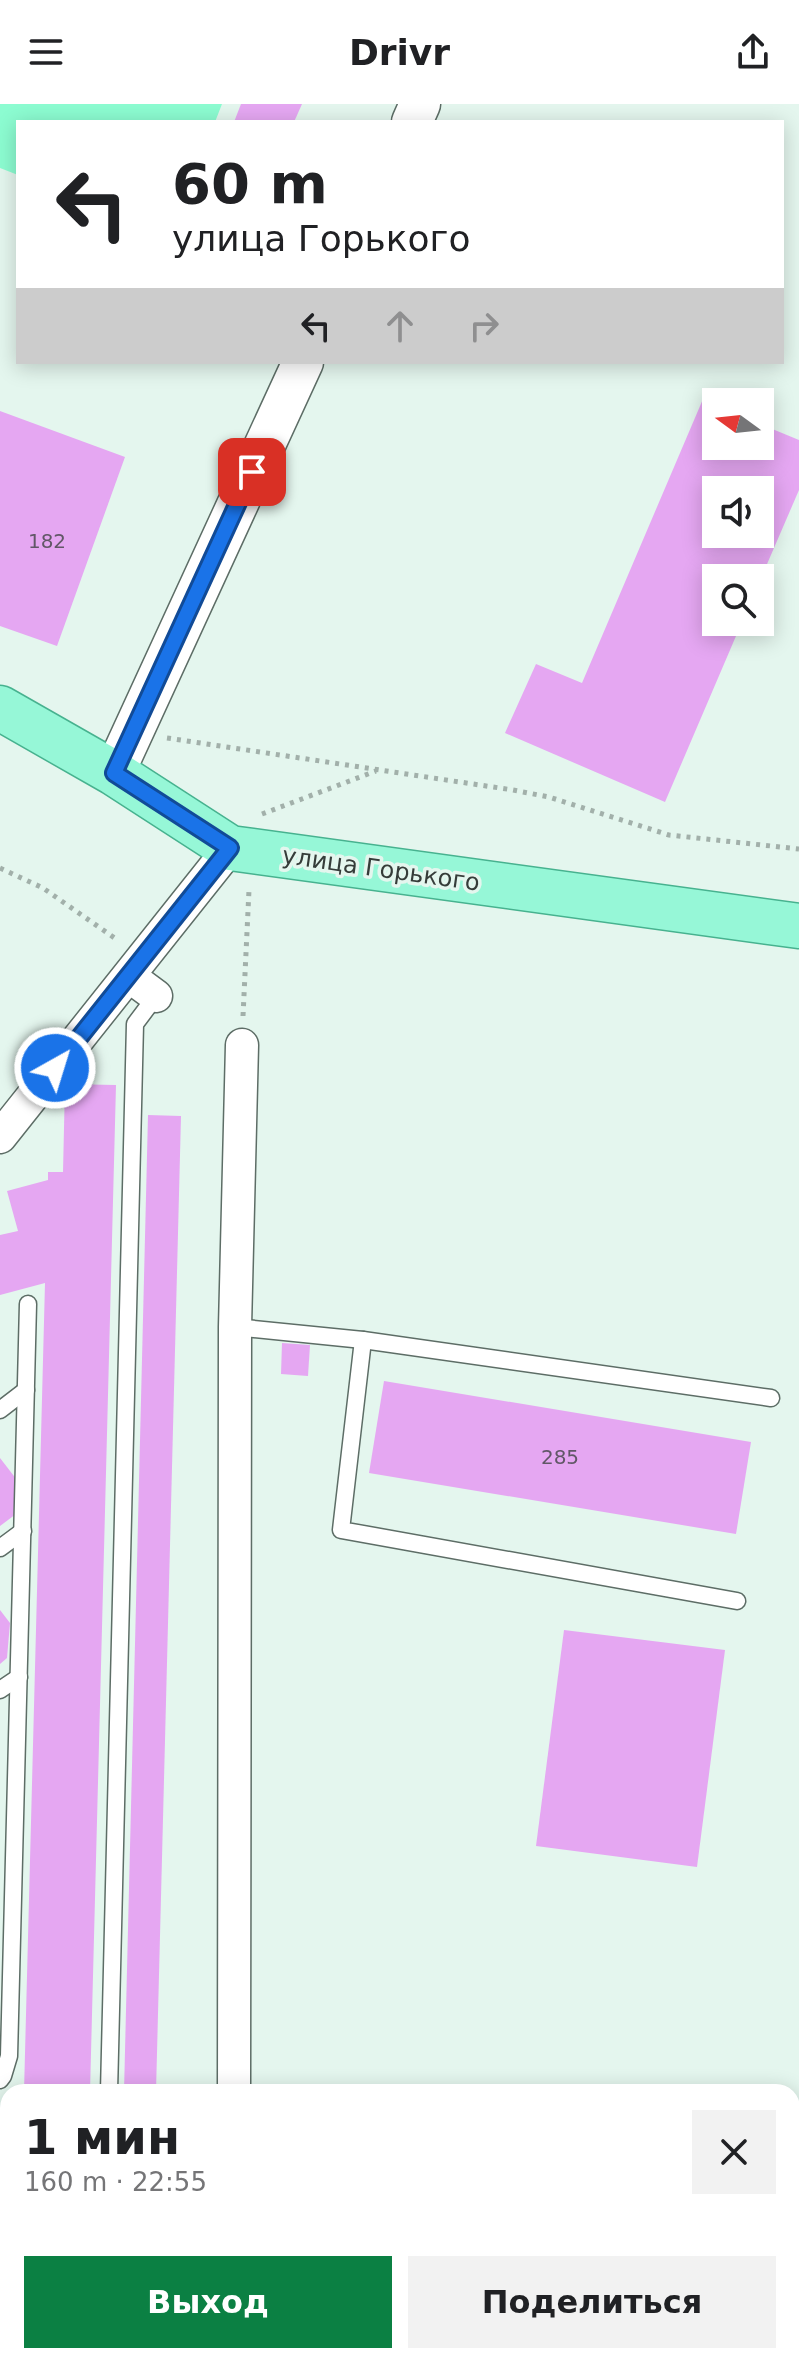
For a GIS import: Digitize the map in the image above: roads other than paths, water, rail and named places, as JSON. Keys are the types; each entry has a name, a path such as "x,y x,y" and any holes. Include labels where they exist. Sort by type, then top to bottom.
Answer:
{"main road":[{"name":"улица Горького","path":"0,708 114,773 248,837 799,926"}],"street":[{"path":"114,773 302,364"},
{"path":"0,1137 136,967 248,837"},
{"path":"136,967 156,996"},
{"path":"234,2084 235,1327 242,1045"}],"lane":[{"path":"109,2084 135,1024 156,996"},
{"path":"0,2080 9,2056 6,1957 15,1814 28,1304"},
{"path":"235,1327 363,1340 771,1398"},
{"path":"363,1340 341,1530 737,1601"},
{"path":"0,1410 26,1390"},
{"path":"0,1548 23,1531"},
{"path":"0,1690 19,1677"},
{"path":"0,1825 15,1814"}]}
